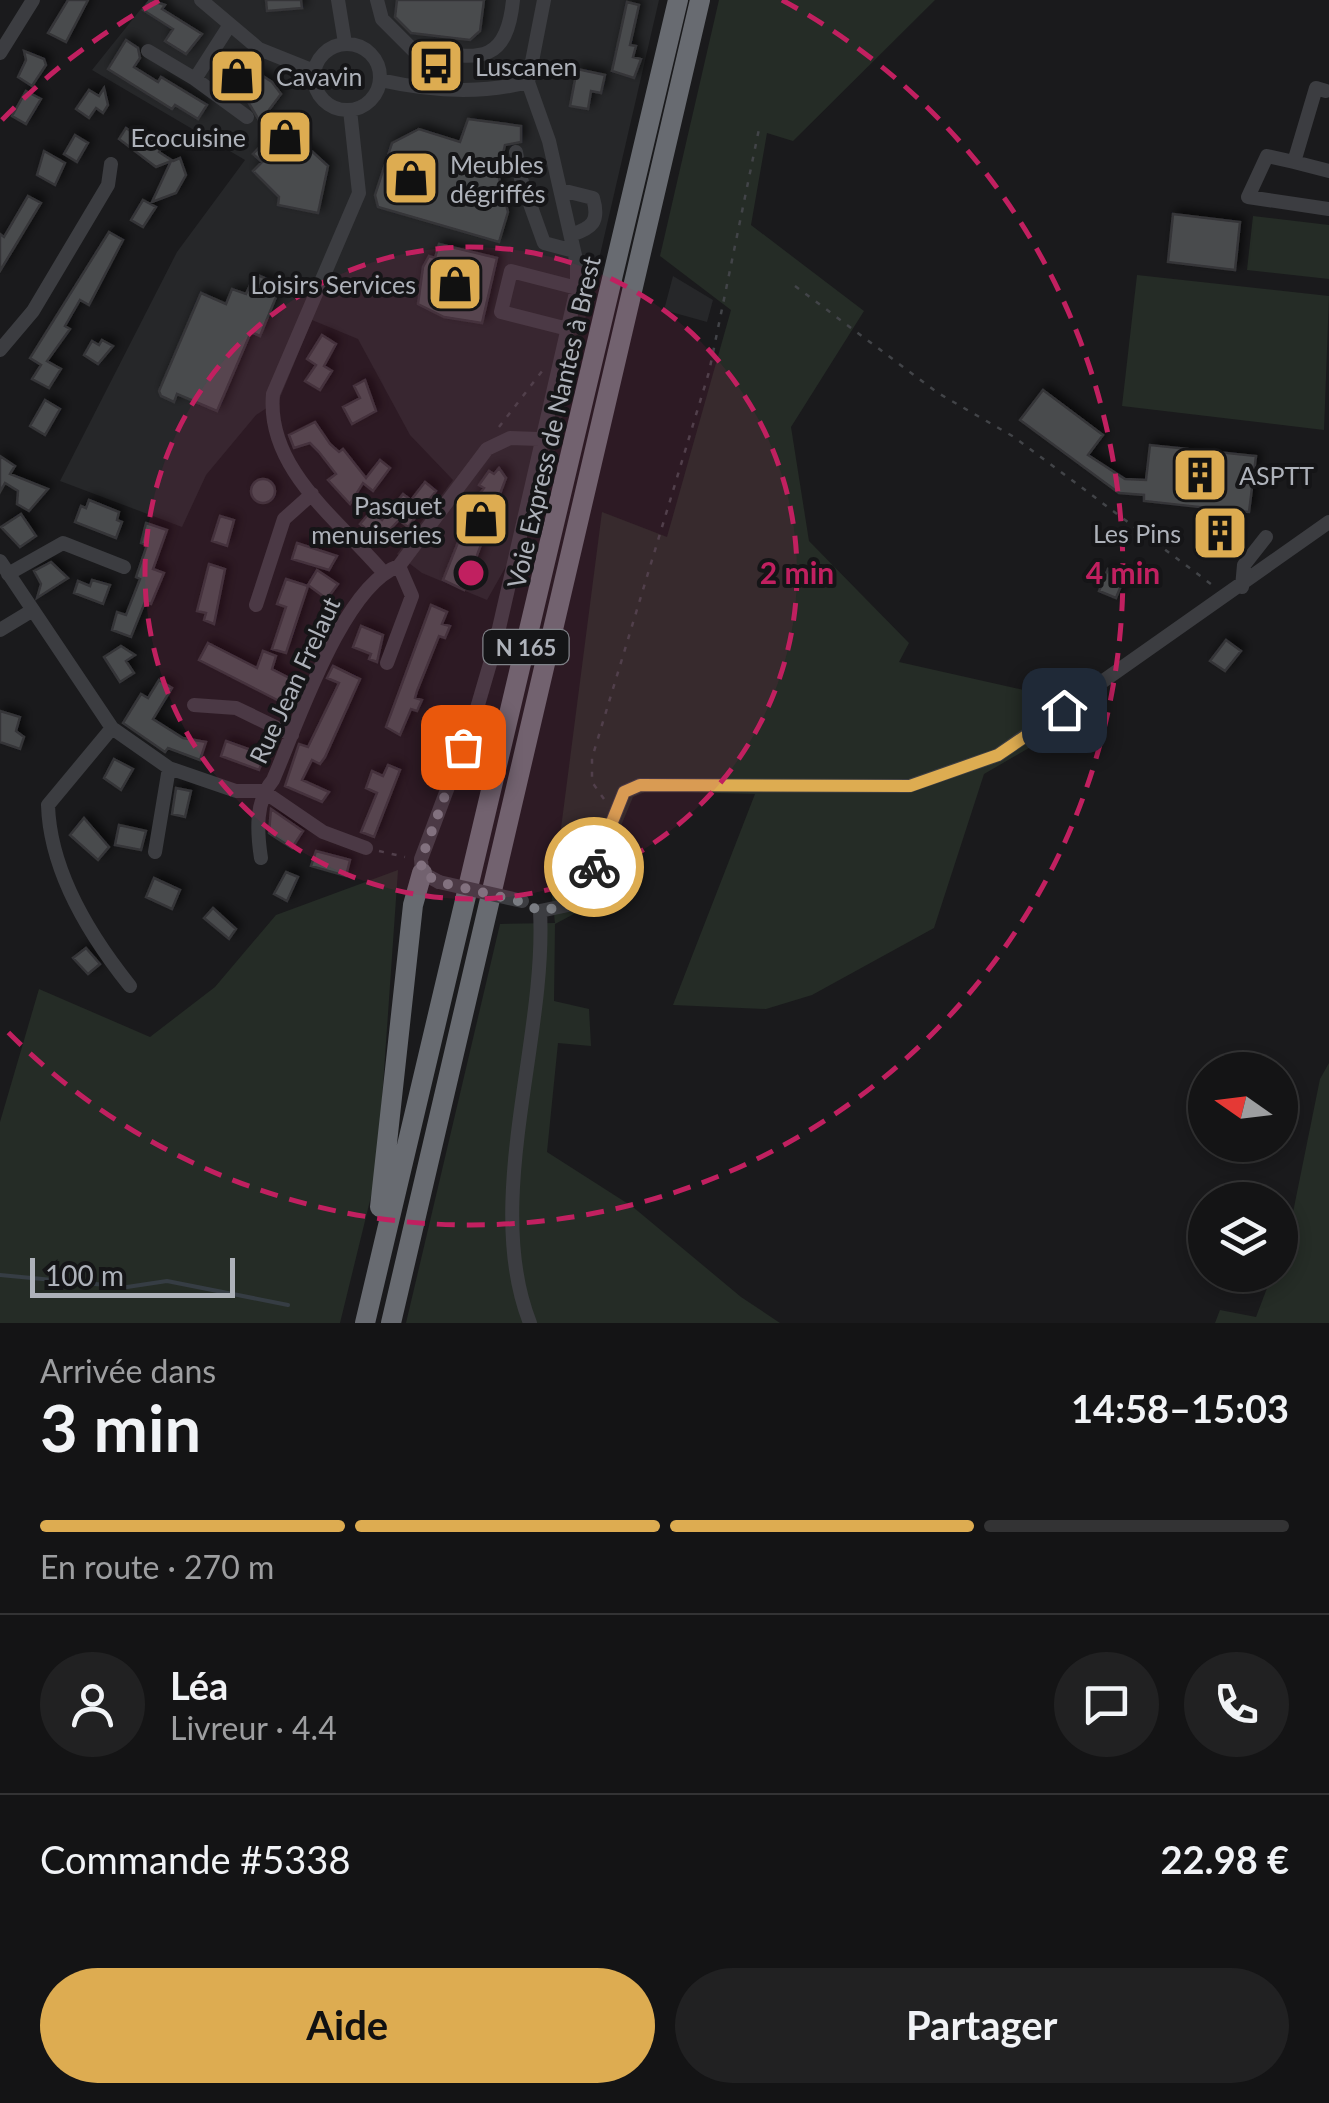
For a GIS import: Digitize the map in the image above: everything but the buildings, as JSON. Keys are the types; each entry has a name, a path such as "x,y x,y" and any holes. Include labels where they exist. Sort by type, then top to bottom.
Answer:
{"highway":[{"name":"Voie Express de Nantes à Brest","path":"365,1323 678,0"},
{"name":"Voie Express de Nantes à Brest","path":"390,1323 700,0"},
{"path":"372,1293 368,1264 383,1194 413,905 427,872"}],"street":[{"path":"201,0 259,49 314,72"},
{"path":"338,0 345,43"},
{"path":"377,0 382,19 413,50 480,55 494,52 509,36 513,0"},
{"path":"544,0 528,82 550,141 574,251 577,288 539,440 533,488 494,650 427,872 540,911 574,904 582,897 624,792 640,785 910,786 998,755 1242,587 1326,520"},
{"path":"0,53 29,2"},
{"path":"195,79 229,26"},
{"path":"345,43 366,50 379,68 380,80 370,100 350,110 322,100 314,72 324,52 345,43"},
{"path":"148,51 195,79 246,117"},
{"path":"380,80 491,92 528,82"},
{"path":"1294,162 1316,88 1326,91"},
{"path":"350,110 358,193 273,394 271,420 286,458 312,494 383,572"},
{"path":"516,152 521,179 544,243 574,251"},
{"path":"1329,170 1266,156 1248,197 1329,209"},
{"path":"0,350 33,311 108,185 111,164"},
{"path":"561,190 582,192 593,198 596,206 596,220 590,228 571,235"},
{"path":"568,329 502,312 511,270 577,288"},
{"path":"388,663 412,596 399,566 488,449 510,438 539,440"},
{"path":"256,605 284,519 312,494"},
{"path":"1242,587 1244,565 1266,537"},
{"path":"124,567 63,543 4,567 112,728 169,768 236,791 264,791 323,832 366,848"},
{"name":"Rue Jean Frelaut","path":"261,858 257,833 264,791 352,604 383,572 399,566"},
{"path":"0,630 33,610"},
{"path":"194,705 236,708 292,736"},
{"path":"112,728 48,805 49,828 88,934 130,986"},
{"path":"156,852 169,768"},
{"path":"530,1323 516,1260 514,1193 540,911"}],"path":[{"path":"616,810 597,793 592,758 709,372 759,130"},
{"path":"795,286 938,393 1014,436 1228,597"},
{"path":"488,449 535,378 562,352"},
{"path":"366,848 427,872"}],"shaded area":[{"path":"148,0 659,0 543,501 487,600 422,573 397,554 453,480 410,435 358,339 312,320 279,400 256,415 206,475 182,527 60,481 177,252 245,160 92,70"},
{"path":"719,0 935,0 793,141 767,133 751,225 864,311 791,427 809,541 909,643 899,662 1090,705 1053,734 984,774 934,928 812,995 766,1009 673,1005 755,794 647,791 633,797 587,907 555,924 554,1001 589,1009 591,1046 558,1043 547,1152 633,1207 741,1297 780,1323 406,1323 500,924 555,923 552,898 602,512 667,537 731,310 660,256"},
{"path":"1253,216 1329,225 1329,279 1247,270"},
{"path":"1137,275 1329,296 1324,430 1122,406"},
{"path":"673,276 713,300 707,322 664,310"},
{"path":"398,870 377,1172 340,1323 0,1323 0,1122 39,989 150,1037 215,987 276,915"},
{"path":"1329,1063 1329,1323 1215,1323 1220,1310 1256,1317 1266,1292 1298,1292 1298,1188 1320,1079"}],"waterway":[{"path":"0,1275 127,1287 167,1281 288,1305"}],"way so far":[{"path":"463,747 421,860 422,873 439,882 522,902 540,911 574,904 582,897 594,867"}],"place":[{"name":"Luscanen","path":"436,66"},
{"name":"Cavavin","path":"237,76"},
{"name":"Ecocuisine","path":"285,137"},
{"name":"Meubles dégriffés","path":"411,178"},
{"name":"Loisirs Services","path":"455,284"},
{"name":"ASPTT","path":"1200,475"},
{"name":"Pasquet menuiseries","path":"481,519"},
{"name":"Les Pins","path":"1220,533"}],"route":[{"path":"594,867 624,792 640,785 910,786 998,755 1064,710"}]}
